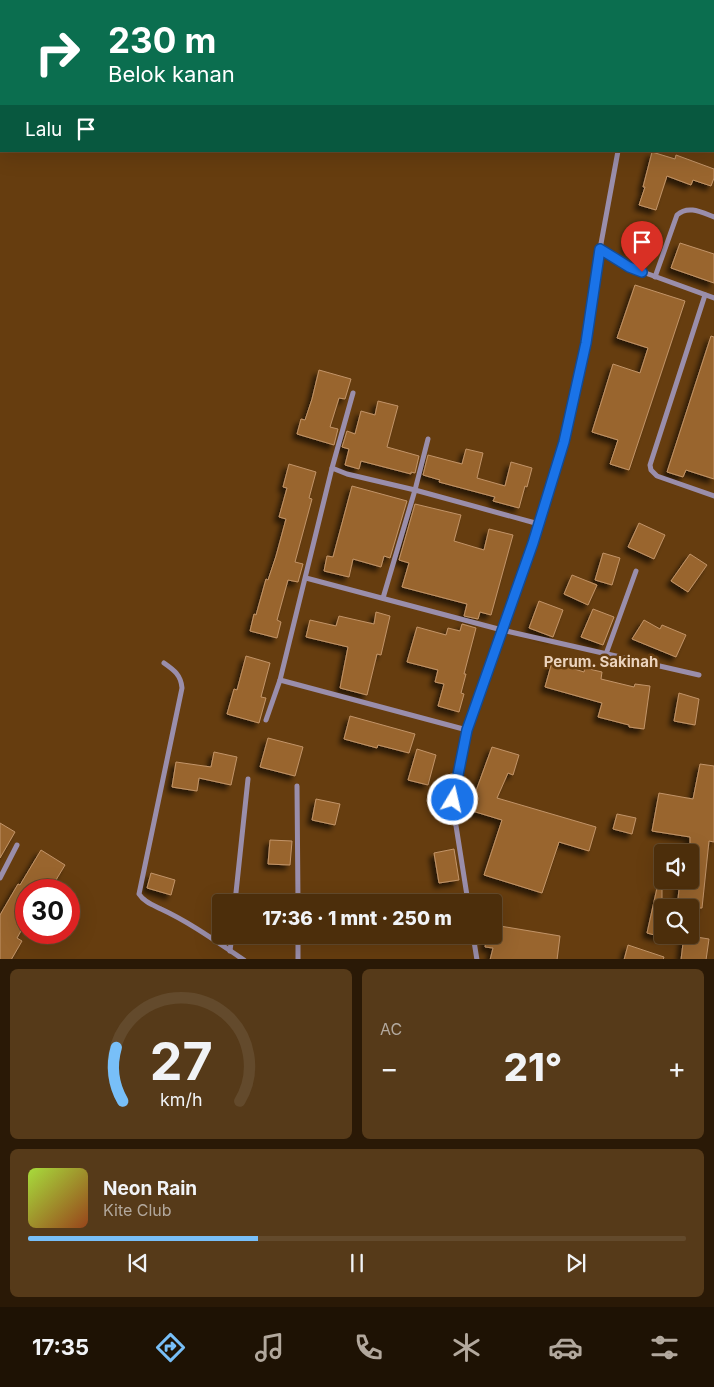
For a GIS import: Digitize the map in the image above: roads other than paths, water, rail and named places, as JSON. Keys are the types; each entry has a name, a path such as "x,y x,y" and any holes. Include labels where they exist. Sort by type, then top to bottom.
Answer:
{"street":[{"path":"467,894 453,800 467,730 539,524 564,442 576,393 595,292 600,249 618,152"},
{"path":"656,277 677,215 683,210 691,209 714,217"},
{"path":"600,249 629,267 714,298"},
{"path":"705,295 650,465 651,470 657,476 714,496"},
{"path":"266,720 280,680 332,468 353,393"},
{"path":"383,598 428,439"},
{"path":"332,468 347,474 539,524"},
{"path":"606,654 636,571"},
{"path":"306,578 502,630 699,675"},
{"path":"164,663 177,672 182,688 139,894 149,903 193,925 243,959"},
{"path":"280,680 467,730"},
{"path":"236,894 248,779"},
{"path":"297,786 298,894"},
{"path":"0,878 17,845"},
{"path":"230,950 231,944"},
{"path":"298,944 298,959"},
{"path":"474,944 477,959"}],"district":[{"name":"Perum. Sakinah","path":"601,662"}]}
